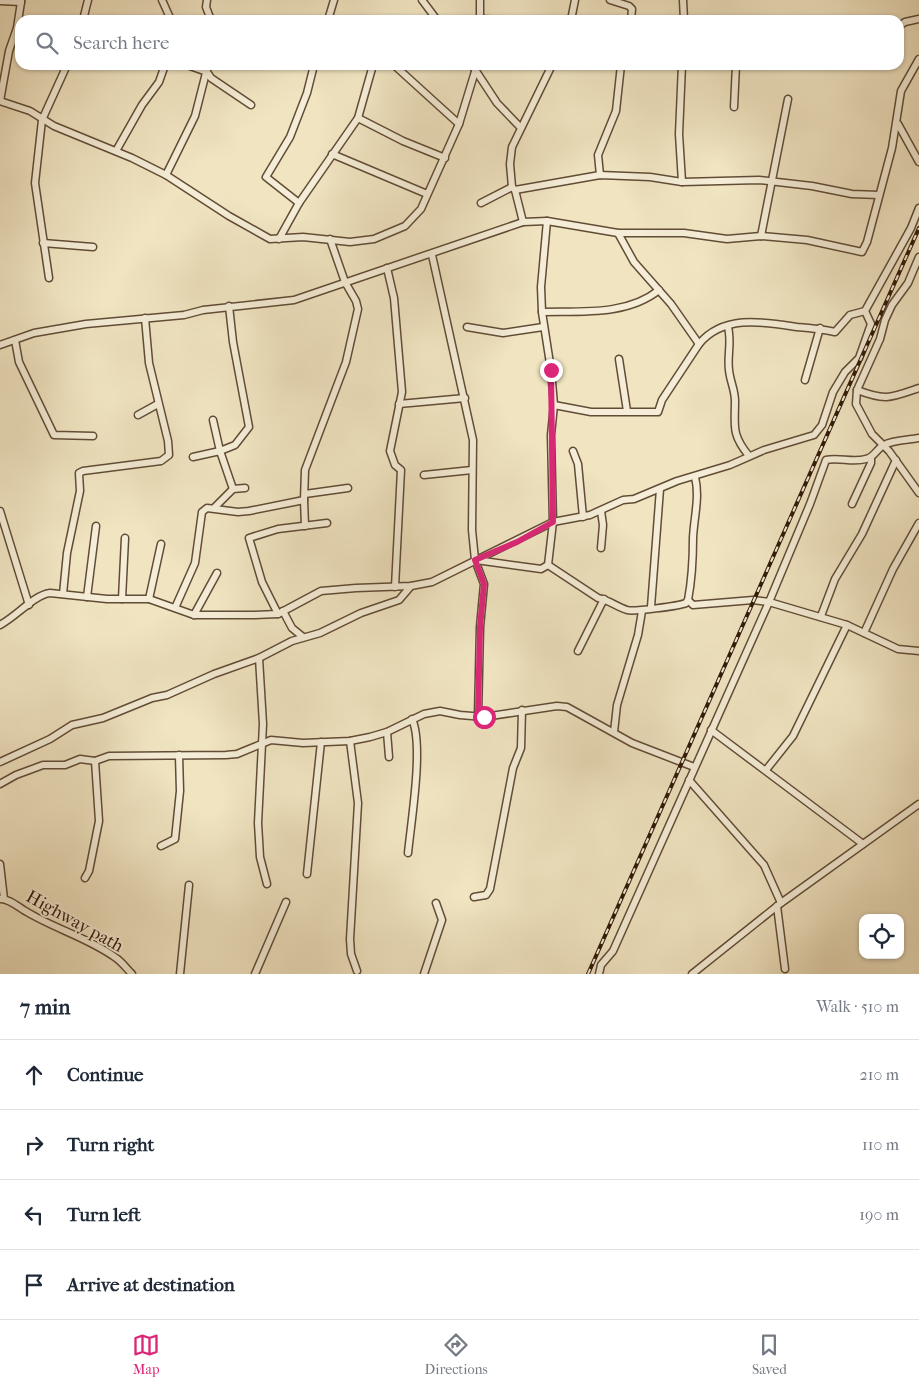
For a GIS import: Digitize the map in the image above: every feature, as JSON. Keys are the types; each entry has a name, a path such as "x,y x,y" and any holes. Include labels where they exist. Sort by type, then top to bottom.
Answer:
{"street":[{"path":"84,15 88,0"},
{"path":"162,0 169,15"},
{"path":"207,0 206,7 209,15"},
{"path":"330,15 334,0"},
{"path":"422,0 433,15"},
{"path":"480,0 480,15"},
{"path":"571,15 575,0"},
{"path":"610,0 629,6 632,9 631,15"},
{"path":"683,0 684,15"},
{"path":"0,1 21,1 19,15"},
{"path":"904,23 919,19"},
{"path":"15,36 9,51 0,101 30,111 42,120 116,151 166,175 229,216 270,239 330,238 350,242 390,234 414,219 445,158 459,124 476,70"},
{"path":"0,345 34,333 86,324 184,315 229,306 294,300 523,222 547,221 618,233 684,233 727,238 761,236 807,240 862,252 866,249 897,123 896,111 901,91 919,60"},
{"path":"49,278 35,183 42,120 65,70"},
{"path":"116,151 142,105 159,82 163,70"},
{"path":"166,175 196,116 207,70"},
{"path":"207,70 211,78 251,105"},
{"path":"299,203 266,177 290,137 307,92 313,70"},
{"path":"279,239 299,203 358,118 372,70"},
{"path":"400,70 459,124"},
{"path":"478,70 485,87 520,127"},
{"path":"523,222 514,188 511,154 520,127 549,70"},
{"path":"600,175 598,156 616,111 620,70"},
{"path":"682,70 679,134 682,182"},
{"path":"734,107 736,70"},
{"path":"761,236 788,99"},
{"path":"358,118 403,141 445,158"},
{"path":"897,123 919,162"},
{"path":"332,154 427,194"},
{"path":"481,204 514,188 600,175 650,177 682,182 772,181 852,194 878,196"},
{"path":"554,405 591,412 658,412 662,400 705,337 749,320 820,328 835,332 850,315 865,311 911,228 919,208"},
{"path":"475,560 542,569 548,565 553,522 551,435 554,405 551,370 543,327 541,287 547,221"},
{"path":"618,233 634,262 659,290 699,344"},
{"path":"305,526 305,470 346,362 357,317 356,301 345,282 330,238"},
{"path":"43,243 93,247"},
{"path":"432,254 473,440 472,530 475,560 484,584 480,627 478,716"},
{"path":"919,257 908,283 888,312 880,339 857,390 856,404 867,427 896,460 919,493"},
{"path":"387,268 394,298 402,392 389,446 392,458 401,470 395,587"},
{"path":"542,312 616,309 639,302 659,290"},
{"path":"193,457 235,445 249,427 233,342 229,306"},
{"path":"0,625 14,618 42,594 149,599 194,615 280,613 321,591 411,586 432,582 475,560 517,542 553,522 583,517 601,511 623,500 634,499 749,456 810,437 818,432 833,392 861,353 871,324 865,311"},
{"path":"63,594 68,553 80,491 79,474 83,471 167,458 168,441 149,364 145,318"},
{"path":"467,327 503,333 543,327"},
{"path":"728,327 731,339 729,371 735,397 734,424 739,444 749,456"},
{"path":"805,380 820,328"},
{"path":"16,340 19,362 54,435 93,436"},
{"path":"619,359 627,411"},
{"path":"857,390 879,398 892,397 919,388"},
{"path":"399,404 465,398"},
{"path":"138,415 158,404"},
{"path":"213,420 220,450 233,489"},
{"path":"599,974 600,965 613,951 769,602 810,504 826,460 834,458 854,462 871,458 883,445 919,438"},
{"path":"573,451 578,464 583,517"},
{"path":"852,504 871,463 871,458"},
{"path":"821,616 835,579 862,534 896,460"},
{"path":"424,475 472,470"},
{"path":"548,565 598,598 628,610 642,611 651,608 681,605 688,600 697,518 697,482 694,477"},
{"path":"215,507 233,489 245,488"},
{"path":"175,608 195,564 202,512 207,508 215,507 243,512 348,488"},
{"path":"651,608 660,489"},
{"path":"0,511 29,605"},
{"path":"601,511 603,525 601,548"},
{"path":"303,637 292,628 280,613 262,582 249,538 278,530 327,523"},
{"path":"864,633 893,568 919,523"},
{"path":"87,597 96,526"},
{"path":"122,599 125,538"},
{"path":"149,599 160,544"},
{"path":"194,615 217,573"},
{"path":"0,762 72,726 103,718 152,698 167,695 214,674 259,658 303,637 328,630 361,613 399,600 411,586"},
{"path":"578,651 604,599"},
{"path":"688,600 693,605 753,600 769,602 847,625 898,649 919,651"},
{"path":"614,732 618,705 638,635 642,611"},
{"path":"766,770 793,736 847,625"},
{"path":"259,658 263,724 258,823 260,857 267,884"},
{"path":"0,784 22,772 43,765 65,765 80,759 95,760 109,756 237,754 261,742 271,740 350,741 387,732 412,719 440,711 478,716 546,706 567,708 632,743 694,767"},
{"path":"474,897 486,895 490,889 513,768 521,748 522,710"},
{"path":"408,853 416,793 416,739 412,719"},
{"path":"711,730 863,844"},
{"path":"387,732 389,757"},
{"path":"350,741 358,803 350,939 351,954 357,971"},
{"path":"308,874 321,742"},
{"path":"161,846 175,839 180,791 179,755"},
{"path":"85,878 89,871 99,821 95,760"},
{"path":"689,780 764,865 779,904 784,969"},
{"path":"692,974 779,904 919,804"},
{"path":"0,864 2,899"},
{"path":"180,974 189,885"},
{"name":"Highway path","path":"2,899 116,958 132,974"},
{"path":"255,974 286,902"},
{"path":"424,974 442,920 436,903"}],"railway":[{"path":"588,974 919,228"}],"route":[{"path":"484,717 478,716 478,670 484,584 475,560 517,542 553,522 551,435 554,405 551,370"}]}
